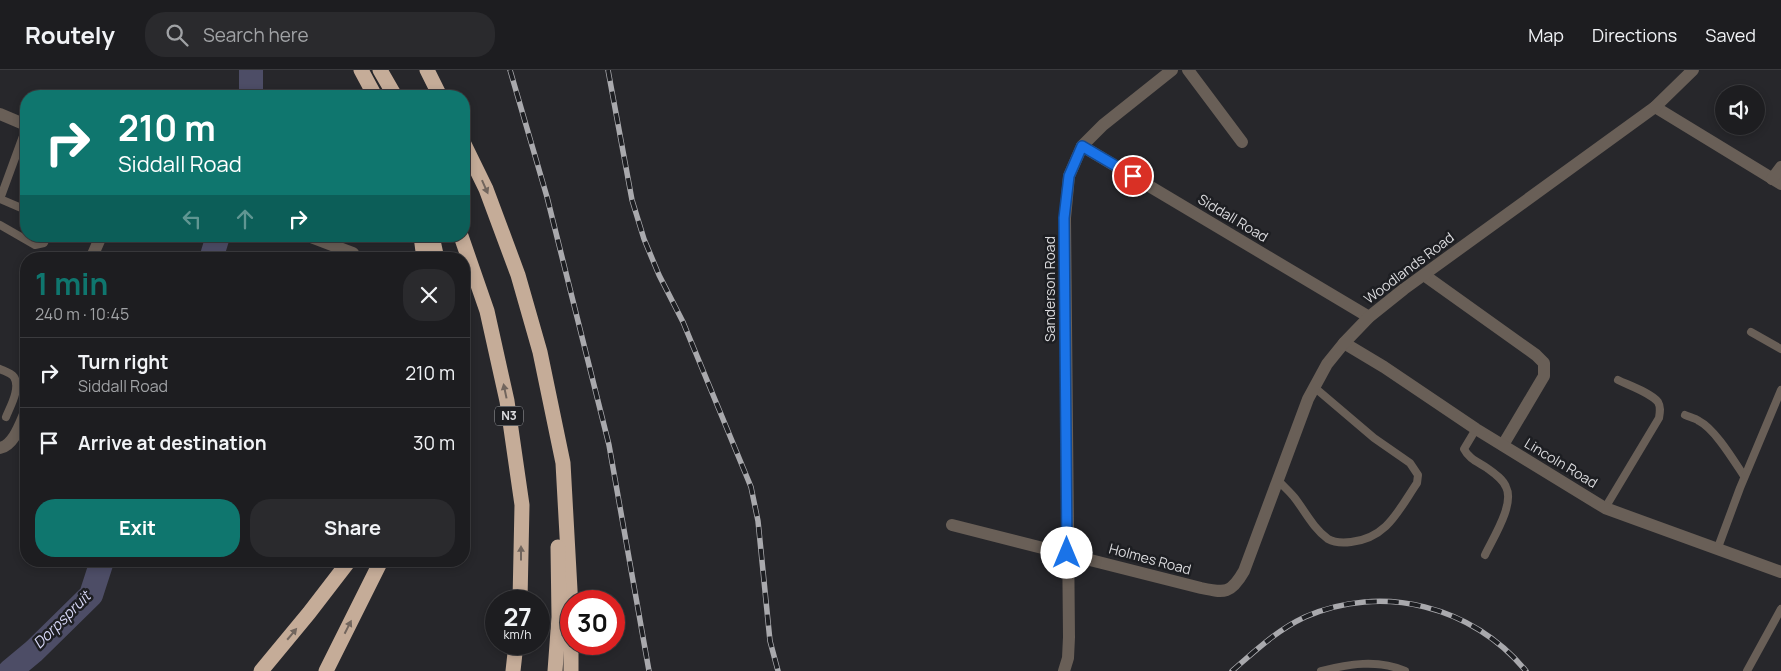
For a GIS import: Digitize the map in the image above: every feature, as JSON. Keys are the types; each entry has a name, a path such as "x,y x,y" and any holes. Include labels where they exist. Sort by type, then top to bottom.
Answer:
{"highway":[{"path":"361,70 372,90"},
{"path":"380,70 392,90"},
{"path":"427,70 437,90"},
{"path":"470,156 486,189 518,275 540,352 563,463 570,590"},
{"name":"N3","path":"470,262 487,311 507,401 522,505 520,590"},
{"path":"540,352 556,465 559,617 555,671"},
{"path":"261,671 344,567"},
{"path":"326,671 378,567"},
{"path":"513,671 515,655"},
{"path":"571,655 571,671"}],"street":[{"name":"Sanderson Road","path":"1064,671 1068,658 1064,218 1069,176 1082,146 1103,124 1172,70"},
{"path":"1188,70 1242,142"},
{"name":"Woodlands Road","path":"1244,571 1308,399 1327,364 1344,342 1369,317 1424,275 1654,107 1694,70"},
{"path":"1654,107 1777,181 1781,167"},
{"path":"0,114 20,123"},
{"name":"Siddall Road","path":"1082,146 1369,317"},
{"path":"324,242 350,252"},
{"path":"1424,275 1536,355 1544,363 1544,376 1503,445"},
{"name":"Lincoln Road","path":"1344,342 1476,429 1605,508 1781,572"},
{"path":"0,448 4,447 11,440 20,423"},
{"name":"Holmes Road","path":"952,524 1219,592 1228,590 1236,585 1244,571"}],"lane":[{"path":"20,143 0,199 20,207"},
{"path":"0,225 20,236"},
{"path":"30,242 35,245 44,242"},
{"path":"1751,332 1781,349"},
{"path":"0,368 13,376 16,382 16,390 6,417"},
{"path":"1605,508 1660,418 1661,409 1658,402 1652,397 1618,380"},
{"path":"1278,480 1317,528 1330,540 1341,543 1360,541 1374,536 1384,529 1416,483 1418,475 1410,463 1374,438 1314,387"},
{"path":"1717,550 1744,476 1781,390"},
{"path":"1685,414 1701,421 1708,427 1744,476"},
{"path":"1476,429 1464,448 1467,455 1501,479 1509,496 1508,506 1485,555"},
{"path":"1747,671 1781,609"},
{"path":"1321,671 1355,664 1380,664 1405,671"}],"waterway":[{"name":"Dorpspruit","path":"251,70 251,90"},
{"name":"Dorpspruit","path":"213,252 216,242"},
{"name":"Dorpspruit","path":"10,671 34,651 91,595 100,567"}],"railway":[{"path":"510,70 547,197 609,445 649,671"},
{"path":"608,70 632,200 644,239 659,275 683,322 751,487 758,521 770,641 778,671"},
{"path":"1232,671 1267,641 1295,622 1334,607 1365,602 1395,602 1424,607 1453,616 1480,630 1504,649 1526,671"}],"route":[{"path":"1067,553 1064,218 1069,176 1082,146 1133,176"}]}
